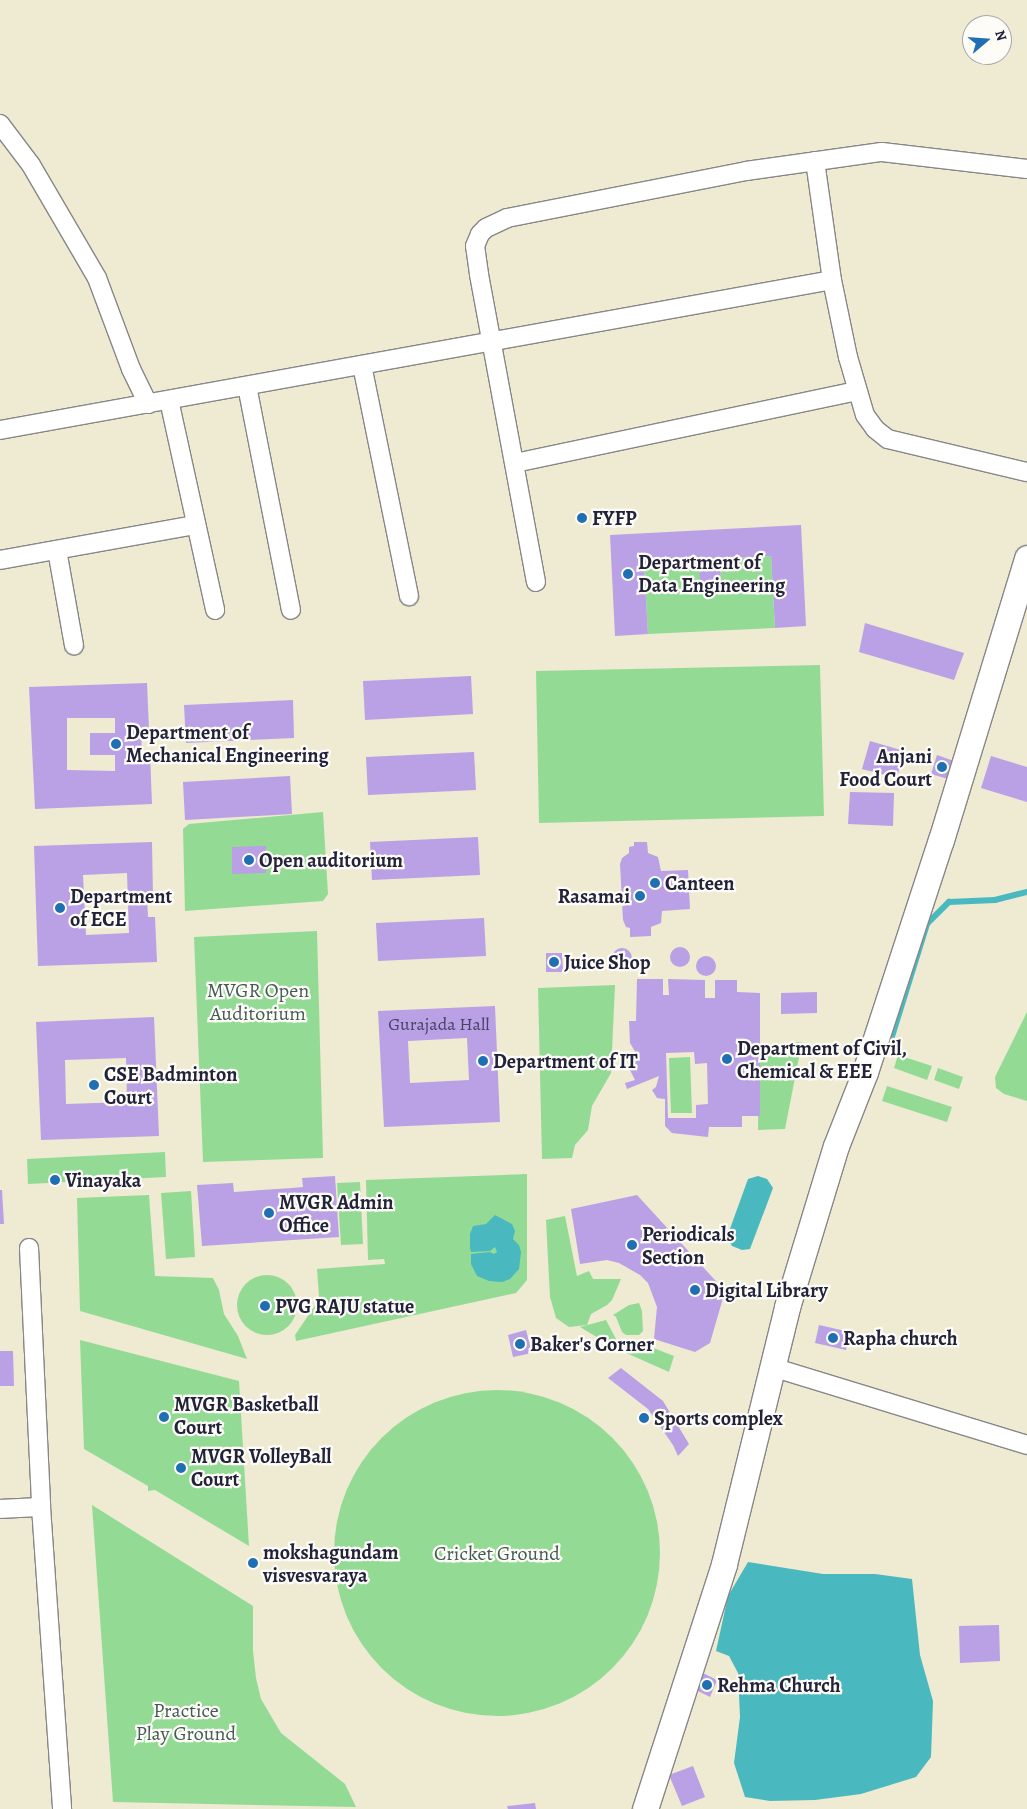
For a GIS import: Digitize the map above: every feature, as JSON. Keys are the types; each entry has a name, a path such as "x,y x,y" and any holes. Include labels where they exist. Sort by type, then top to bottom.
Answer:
{"street":[{"path":"0,124 31,165 97,278 131,369 148,404"},
{"path":"536,582 475,246 480,234 496,222 507,218 746,171 882,152 1027,169"},
{"path":"815,162 832,280 858,391 865,415 874,429 888,439 1027,472"},
{"path":"0,430 832,280"},
{"path":"362,365 409,596"},
{"path":"246,386 290,610"},
{"path":"515,463 858,391"},
{"path":"169,400 215,610"},
{"path":"0,560 195,525"},
{"path":"57,550 74,644"},
{"path":"644,1809 724,1564 787,1307 836,1146 865,1072 941,840 1027,558"},
{"path":"29,1248 41,1507 62,1809"},
{"path":"772,1368 1027,1445"},
{"path":"0,1509 41,1507"}],"green space":[{"path":"771,556 775,628 648,634 644,563 699,560 701,585 721,584 720,559"},
{"path":"820,665 824,816 539,823 536,671"},
{"path":"323,812 328,894 323,901 185,911 183,829 189,824"},
{"name":"MVGR Open Auditorium","path":"317,931 323,1158 203,1162 194,937"},
{"path":"615,985 611,1073 592,1106 588,1130 575,1145 572,1158 542,1159 538,988"},
{"path":"1027,1012 1027,1101 1004,1094 996,1088 995,1077"},
{"path":"802,1042 785,1129 758,1130 759,1045"},
{"path":"898,1055 932,1066 927,1080 894,1068"},
{"path":"690,1057 692,1113 671,1113 669,1058"},
{"path":"938,1068 963,1077 959,1089 934,1080"},
{"path":"887,1086 952,1107 947,1122 882,1101"},
{"path":"165,1152 166,1177 28,1184 27,1159"},
{"path":"527,1174 527,1280 516,1293 296,1341 295,1335 314,1307 319,1296 317,1269 385,1264 384,1259 368,1260 366,1180"},
{"path":"360,1182 363,1244 341,1245 337,1183"},
{"path":"191,1191 195,1257 166,1259 161,1193"},
{"path":"149,1195 155,1276 213,1278 219,1290 224,1314 238,1336 247,1359 80,1311 77,1198"},
{"path":"565,1216 577,1276 589,1271 593,1279 621,1279 612,1300 591,1314 587,1325 569,1327 556,1318 550,1297 546,1220"},
{"path":"261,1275 273,1275 284,1280 292,1288 297,1299 295,1317 284,1330 273,1335 261,1335 250,1330 242,1322 237,1311 237,1299 242,1288 250,1280"},
{"path":"639,1303 642,1311 643,1331 639,1335 626,1335 622,1332 616,1317 613,1315 629,1305"},
{"path":"606,1320 617,1341 625,1344 643,1344 674,1356 669,1372 615,1348 580,1327"},
{"path":"80,1340 239,1381 249,1546 155,1490 148,1491 148,1486 84,1449"},
{"name":"Cricket Ground","path":"497,1390 529,1393 574,1409 612,1438 641,1476 657,1521 660,1553 657,1585 641,1630 612,1668 574,1697 529,1713 497,1716 465,1713 420,1697 382,1668 353,1630 337,1585 334,1553 337,1521 353,1476 382,1438 420,1409 465,1393"},
{"name":"Practice Play Ground","path":"92,1505 253,1606 253,1651 261,1699 281,1733 345,1784 356,1807 113,1802"}],"water":[{"path":"758,1176 767,1179 773,1188 750,1249 742,1250 732,1246 727,1237 748,1179"},
{"path":"495,1215 512,1224 515,1231 513,1239 519,1245 521,1252 519,1269 510,1279 502,1282 489,1281 477,1276 471,1264 471,1254 490,1252 494,1254 497,1252 495,1247 490,1251 471,1252 470,1248 470,1234 473,1226 486,1224"},
{"path":"748,1562 823,1574 875,1574 912,1579 920,1655 933,1701 931,1757 916,1777 861,1794 815,1800 770,1801 745,1797 734,1763 740,1717 738,1673 729,1656 716,1651 728,1596"}],"building":[{"name":"Department of Data Engineering","path":"801,525 806,626 775,628 771,556 720,559 721,584 700,585 699,560 644,563 648,634 615,636 610,535"},
{"path":"865,623 964,653 954,680 859,652"},
{"path":"471,676 473,714 365,720 363,681"},
{"name":"Department of Mechanical Engineering","path":"147,683 149,730 141,730 142,754 150,754 152,804 35,809 29,687","holes":["67,718 115,718 115,733 90,733 90,755 115,755 115,771 67,770"]},
{"path":"293,700 294,738 186,743 184,705"},
{"path":"870,741 904,751 897,778 862,769"},
{"path":"474,752 476,790 368,795 366,757"},
{"name":"Anjani Food Court","path":"937,755 954,761 948,779 931,774"},
{"path":"991,756 1027,767 1027,802 981,788"},
{"path":"290,776 292,814 185,820 183,782"},
{"path":"850,792 894,793 893,826 848,824"},
{"path":"478,837 480,875 372,880 370,842"},
{"name":"Department of ECE","path":"152,842 153,897 147,898 148,917 155,917 157,962 38,966 34,846","holes":["127,873 129,933 86,935 83,875"]},
{"name":"Canteen","path":"634,842 647,842 648,853 658,857 661,871 688,870 690,909 662,911 661,923 651,927 651,936 630,937 630,928 626,927 623,920 620,864 622,858 629,853 629,847 634,846"},
{"name":"Open auditorium","path":"266,846 266,873 232,874 232,847"},
{"path":"484,918 486,956 378,961 376,923"},
{"path":"680,947 687,950 690,957 687,964 680,967 673,964 670,957 673,950"},
{"path":"622,948 629,951 632,958 629,965 622,968 615,965 612,958 615,951"},
{"name":"Juice Shop","path":"546,953 562,953 563,972 546,972"},
{"path":"706,956 713,959 716,966 713,973 706,976 699,973 696,966 699,959"},
{"name":"Department of Civil, Chemical & EEE","path":"637,979 663,979 663,995 669,995 668,979 705,980 705,998 715,998 715,980 737,980 737,992 760,993 760,1116 742,1116 742,1127 709,1127 708,1137 672,1133 665,1126 665,1099 657,1098 652,1090 656,1087 659,1076 627,1089 625,1083 635,1080 629,1068 632,1065 630,1055 636,1053 630,1043 629,1021 636,1021","holes":["694,1052 695,1064 707,1063 708,1104 696,1105 696,1118 668,1118 666,1053"]},
{"path":"817,992 817,1013 781,1014 781,993"},
{"name":"Department of IT","path":"495,1006 500,1122 384,1127 378,1011","holes":["467,1038 469,1080 410,1083 408,1041"]},
{"path":"154,1017 159,1136 41,1140 36,1022","holes":["126,1058 127,1102 66,1104 65,1060"]},
{"name":"MVGR Admin Office","path":"335,1176 339,1237 202,1246 197,1185 233,1183 234,1192 303,1187 302,1178"},
{"path":"0,1190 2,1190 4,1224 0,1224"},
{"path":"637,1195 725,1291 710,1343 695,1352 654,1339 657,1307 648,1283 640,1275 619,1263 607,1260 580,1264 571,1209"},
{"name":"Rapha church","path":"819,1325 850,1332 846,1350 815,1343"},
{"name":"Baker's Corner","path":"526,1330 532,1353 513,1357 508,1335"},
{"path":"0,1351 13,1351 14,1386 0,1386"},
{"path":"621,1368 663,1401 689,1444 678,1456 673,1445 648,1409 608,1378"},
{"path":"999,1625 1000,1661 960,1663 959,1626"},
{"name":"Rehma Church","path":"703,1673 717,1680 710,1697 696,1690"},
{"path":"693,1766 705,1797 682,1806 669,1775"},
{"path":"535,1803 536,1809 508,1809 507,1806"}],"waterway":[{"path":"890,1043 927,924 949,902 995,900 1027,892"}],"place":[{"name":"FYFP","path":"582,518"},
{"name":"Department of Data Engineering","path":"628,574"},
{"name":"Department of Mechanical Engineering","path":"116,744"},
{"name":"Anjani Food Court","path":"942,767"},
{"name":"Open auditorium","path":"249,860"},
{"name":"Canteen","path":"655,883"},
{"name":"Rasamai","path":"640,896"},
{"name":"Department of ECE","path":"60,908"},
{"name":"Juice Shop","path":"554,962"},
{"name":"Department of Civil, Chemical & EEE","path":"727,1059"},
{"name":"Department of IT","path":"483,1061"},
{"name":"CSE Badminton Court","path":"94,1085"},
{"name":"Vinayaka","path":"55,1180"},
{"name":"MVGR Admin Office","path":"269,1213"},
{"name":"Periodicals Section","path":"632,1245"},
{"name":"Digital Library","path":"695,1290"},
{"name":"PVG RAJU statue","path":"265,1306"},
{"name":"Rapha church","path":"833,1338"},
{"name":"Baker's Corner","path":"520,1344"},
{"name":"MVGR Basketball Court","path":"164,1417"},
{"name":"Sports complex","path":"644,1418"},
{"name":"MVGR VolleyBall Court","path":"181,1468"},
{"name":"mokshagundam visvesvaraya","path":"253,1563"},
{"name":"Rehma Church","path":"707,1685"}]}
